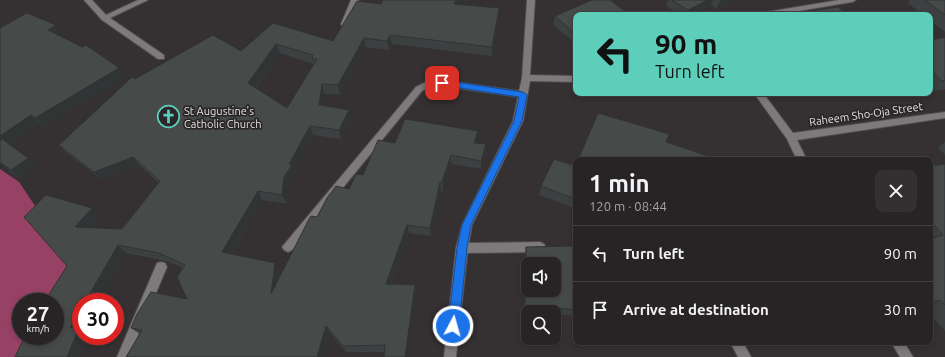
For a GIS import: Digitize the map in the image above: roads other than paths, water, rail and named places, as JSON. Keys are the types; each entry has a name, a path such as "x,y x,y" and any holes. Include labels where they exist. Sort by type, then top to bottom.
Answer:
{"street":[{"path":"88,0 105,18 161,57"},
{"path":"105,18 144,0"},
{"path":"345,24 355,0"},
{"path":"450,357 462,248 467,225 518,121 526,78 531,0"},
{"path":"779,12 852,0"},
{"path":"526,78 573,79"},
{"path":"288,247 419,89 430,83 442,83 523,95"},
{"path":"760,96 791,137 801,157"},
{"name":"Raheem Sho-Oja Street","path":"791,137 945,115"},
{"path":"462,248 548,247"},
{"path":"123,357 161,268"},
{"path":"738,345 745,357"},
{"path":"900,345 908,357"}],"place":[{"name":"St Augustine's Catholic Church","path":"169,117"}]}
